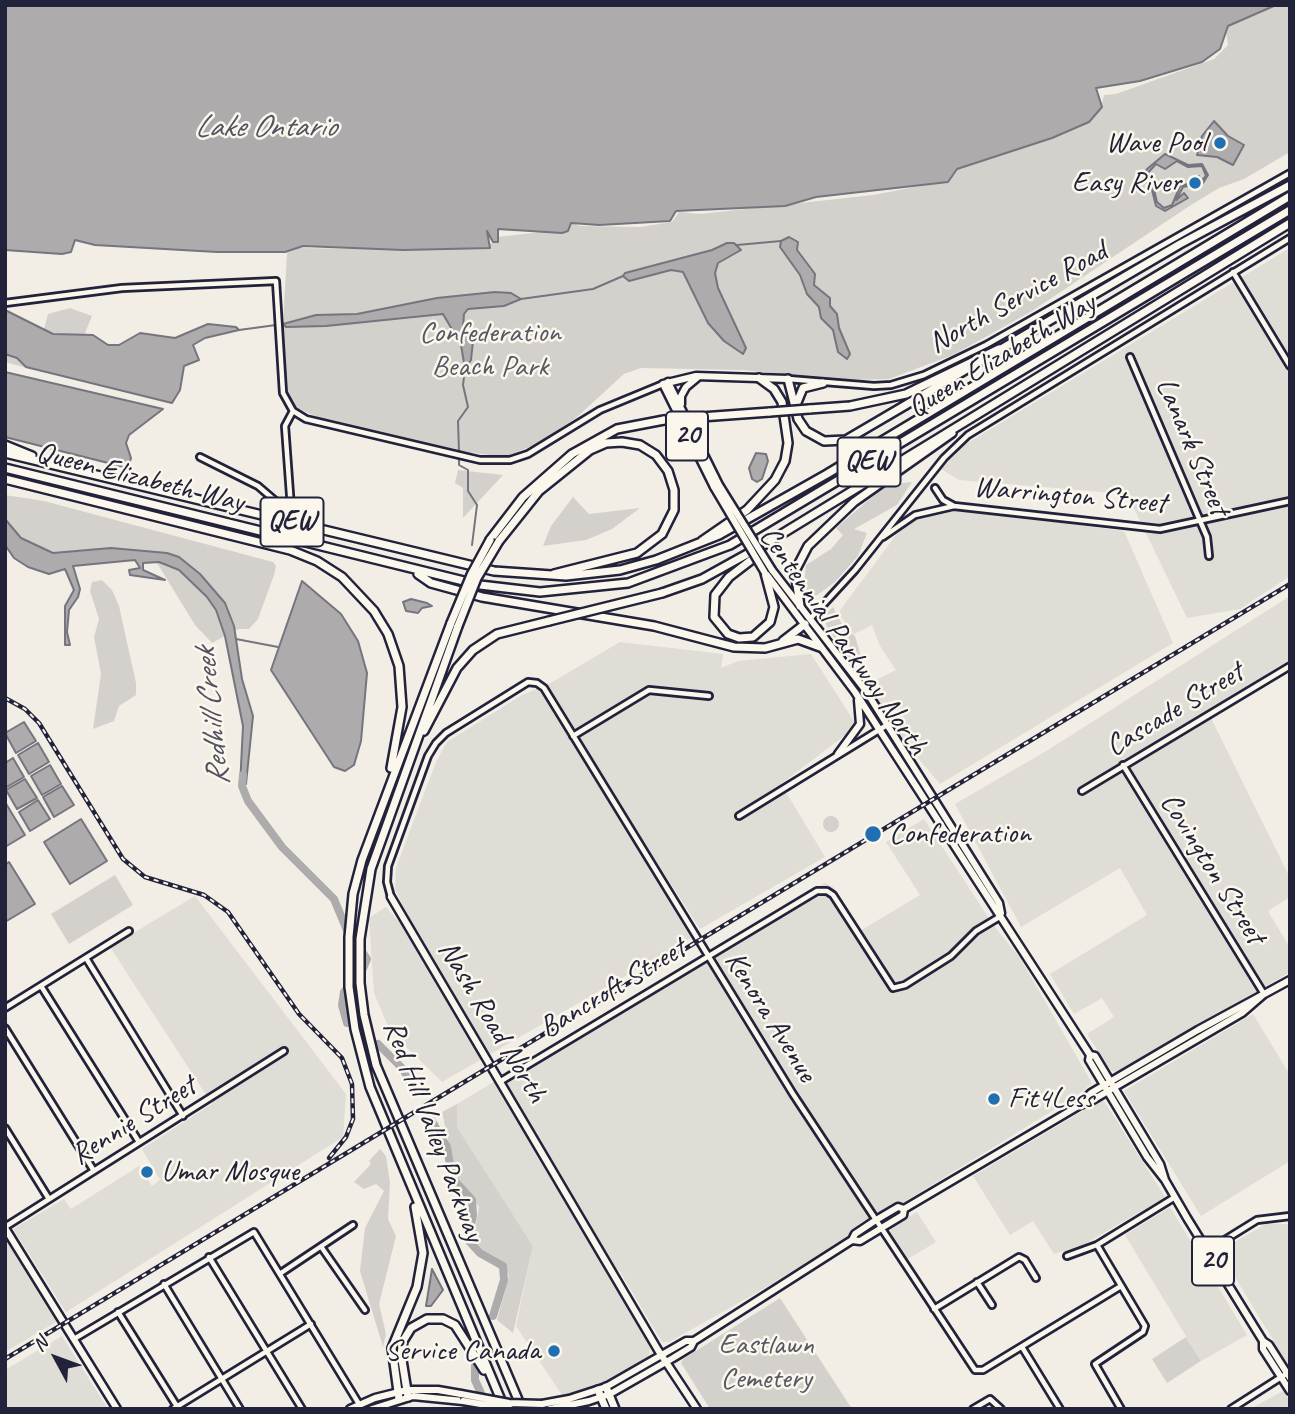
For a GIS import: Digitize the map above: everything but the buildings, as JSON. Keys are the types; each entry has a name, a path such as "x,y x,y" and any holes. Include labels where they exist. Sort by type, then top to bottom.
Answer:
{"highway":[{"path":"786,379 801,425 818,439 846,440 1180,244 1290,185"},
{"name":"Queen Elizabeth Way","path":"5,453 453,562 519,575 544,576 620,570 700,545 827,474 1290,197"},
{"name":"Queen Elizabeth Way","path":"5,468 412,570 508,589 569,591 648,578 730,545 1290,210"},
{"path":"418,740 457,668 472,650 498,634 662,593 702,579 767,543 1171,299 1290,223"},
{"path":"387,790 454,624 494,540 523,497 572,454 617,429 664,419 809,409 888,400 906,394 990,351 1006,347"},
{"path":"758,378 774,389 782,402"},
{"path":"700,545 707,536 747,510 781,470 788,443 781,389 786,379"},
{"path":"796,409 798,395 803,388 823,383"},
{"path":"797,609 795,571 808,545 854,502 945,440 965,422"},
{"path":"494,540 540,491 590,450 622,442 639,445 656,455 668,471 674,490 674,510 662,534 637,553 544,576"},
{"path":"5,445 42,461"},
{"path":"5,479 290,550 317,561 342,577 374,611 388,634 399,666 400,726 387,790"},
{"path":"767,543 759,554 729,577 715,595 712,607 714,617 728,634 740,638 753,637 770,622 774,607 769,571"},
{"path":"412,570 431,583 482,597 654,626 744,649 805,640 820,647"},
{"path":"776,645 807,622"},
{"path":"418,740 454,624"},
{"name":"Red Hill Valley Parkway","path":"418,740 382,836 365,896 360,939 360,983 376,1065 522,1409"},
{"name":"Red Hill Valley Parkway","path":"387,790 353,894 349,937 349,987 363,1062 416,1199 505,1409"},
{"path":"403,1395 393,1356 394,1340 417,1287 423,1253 416,1199"},
{"path":"403,1395 403,1341 411,1328 431,1318 447,1321 460,1330 493,1381"},
{"path":"608,1390 615,1409"},
{"path":"599,1394 606,1409"}],"main road":[{"name":"North Service Road","path":"666,383 701,376 786,379"},
{"path":"683,413 681,396 686,387 701,376"},
{"name":"Centennial Parkway North","path":"666,383 717,486"},
{"name":"Centennial Parkway North","path":"666,383 717,486 769,571 807,622 866,691 999,904 1002,915"},
{"name":"Centennial Parkway North","path":"807,622 820,647 855,692 1002,915 1090,1055 1095,1056 1156,1173 1165,1180 1263,1341 1269,1345 1287,1375 1290,1391"},
{"path":"838,754 860,724 861,714 855,692"},
{"name":"Nash Road North","path":"391,897 664,1359 697,1409"},
{"path":"852,1240 860,1241 903,1214 904,1209 1290,980"},
{"path":"550,1409 599,1394 664,1359 686,1340 694,1341 852,1240 855,1234 876,1220 898,1207 904,1209"},
{"path":"5,1228 117,1409"},
{"path":"350,1409 359,1404 403,1395 542,1404 599,1394"},
{"path":"372,1409 403,1395"},
{"path":"462,1398 510,1409"}],"street":[{"name":"North Service Road","path":"786,379 891,385 952,363 1290,173"},
{"path":"807,622 873,547 944,458 975,430 1290,239"},
{"path":"1233,272 1290,366"},
{"path":"5,303 122,288 276,281 283,393 293,411 306,419 496,461 528,454 600,410 666,383"},
{"name":"Lanark Street","path":"1130,357 1207,537 1209,556"},
{"path":"200,457 250,482 279,504 291,508 285,426 293,411"},
{"name":"Warrington Street","path":"935,488 943,500 954,506 1138,528 1169,529 1290,501"},
{"path":"873,547 895,526 915,515 954,506"},
{"name":"Cascade Street","path":"1082,792 1290,666"},
{"name":"Kenora Avenue","path":"532,681 544,688 708,956 881,1228 978,1372 1022,1346"},
{"name":"Nash Road North","path":"391,897 387,882 388,866 428,756 436,743 446,733 532,681"},
{"path":"573,736 649,690 709,696"},
{"path":"739,816 887,725"},
{"name":"Covington Street","path":"1123,765 1264,994"},
{"name":"Bancroft Street","path":"501,1081 823,890 836,898 887,983 893,988 905,985 951,956 976,931 1002,915"},
{"path":"5,1008 129,931"},
{"path":"86,958 183,1116"},
{"path":"41,986 139,1142"},
{"path":"5,1028 94,1171"},
{"name":"Rennie Street","path":"5,1228 284,1051"},
{"path":"5,1128 49,1199"},
{"path":"1067,1256 1097,1245 1175,1198"},
{"path":"1207,1251 1258,1220 1290,1216"},
{"path":"281,1273 353,1225"},
{"path":"74,1339 254,1232 359,1404"},
{"path":"1097,1245 1144,1323 1144,1330 1095,1364 1121,1409"},
{"path":"322,1248 365,1310"},
{"path":"209,1257 302,1409"},
{"path":"934,1309 1019,1257 1025,1260 1036,1278"},
{"path":"978,1282 992,1305"},
{"path":"164,1284 240,1409"},
{"path":"1060,1409 1022,1346 1122,1286"},
{"path":"118,1311 176,1408 311,1324"},
{"path":"1231,1409 1287,1375"},
{"path":"973,1409 990,1399 1002,1409"}],"shaded area":[{"path":"1290,248 1290,576 1240,609 1187,618 1127,494 959,480 941,469 966,444"},
{"path":"951,509 1124,531 1173,643 940,784 901,738 866,685 896,670 880,646 872,625 854,634 838,613 896,535 912,521 930,512"},
{"path":"1290,596 1290,659 1208,712 1290,878 1290,897 1268,911 1290,948 1290,972 1142,1060 1115,1072 1110,1070 1087,1034 1114,1017 1102,998 1074,1014 1050,974 1147,915 1120,868 1021,927 955,804 1048,750"},
{"path":"620,642 723,654 721,668 738,661 811,654 857,726 781,784 825,857 700,929 605,782 600,786 691,938 442,1082 390,1031 374,993 369,918 386,907 400,923 410,920 395,889 396,868 436,762 447,742 522,695 549,684"},
{"path":"924,819 994,926 1020,958 1092,1083 1078,1095 758,1292 669,1342 662,1342 619,1270 608,1272 650,1348 649,1356 616,1378 593,1388 562,1395 516,1326 533,1246 457,1127 457,1104 825,883 833,887 860,931 920,895 886,842"},
{"path":"195,896 346,1094 343,1137 66,1312 13,1229 64,1199 71,1209 139,1166 152,1186 160,1180 142,1149 212,1104 110,947"},
{"path":"1253,1014 1290,1075 1290,1161 1201,1216 1124,1091"},
{"path":"1101,1100 1165,1197 1083,1245 1054,1254 1033,1221 1010,1235 973,1176"},
{"path":"1170,1207 1247,1335 1201,1361 1125,1235"},
{"path":"917,1212 936,1242 906,1260 890,1233 891,1227"},
{"path":"1266,1224 1287,1224 1290,1229 1289,1366 1219,1251"},
{"path":"5,1238 56,1322 5,1352"},
{"path":"62,1336 108,1409 5,1409 5,1370"},
{"path":"1283,1391 1290,1401 1290,1409 1250,1409"}],"green space":[{"name":"Confederation Beach Park","path":"1272,5 1290,5 1290,152 1244,179 1219,188 1032,311 953,355 889,379 845,380 741,370 641,368 624,374 577,417 542,442 504,457 453,450 319,418 295,407 287,393 282,342 287,253 298,248 415,250 485,245 497,242 496,237 561,230 573,223 580,226 640,227 672,222 679,212 700,214 873,195 930,184 950,178 959,167 1030,146 1101,107 1104,95 1116,94 1214,59 1228,45 1225,23"},
{"path":"70,308 92,316 85,333 108,345 119,345 140,333 175,338 208,324 236,327 239,330 203,339 193,345 199,360 184,365 182,369 121,351 68,343 5,310 44,329 48,314"},
{"path":"5,347 46,373 5,362"},
{"path":"458,470 503,475 463,518 463,488 455,483"},
{"path":"912,482 897,505 854,529 867,533 858,556 835,582 813,598 803,592 806,565 831,549 843,535 836,528 886,485"},
{"path":"5,495 44,501 273,562 276,566 274,575 258,619 249,629 238,629 212,643 195,625 157,563 134,554 53,553 21,538 5,519"},
{"path":"573,497 589,514 640,508 612,529 586,540 543,546 551,526"},
{"path":"102,580 112,590 119,606 136,683 136,695 119,706 114,721 93,729 101,674 94,637 99,619 90,591 92,582"},
{"path":"833,607 843,626 855,636 862,660 852,662 828,629 823,617"},
{"path":"828,816 834,816 839,824 837,830 828,832 823,827 823,821"},
{"path":"115,875 133,905 69,944 51,914"},
{"path":"457,1104 457,1127 533,1246 513,1333 497,1320 509,1276 504,1262 483,1250 473,1239 479,1207 456,1176 442,1112"},
{"path":"380,1149 386,1156 390,1183 388,1219 396,1236 379,1304 386,1334 383,1347 360,1271 365,1228 384,1191 376,1184 364,1189 354,1182 371,1164 369,1161"},
{"name":"Eastlawn Cemetery","path":"780,1298 852,1409 710,1409 681,1363 683,1359"},
{"path":"1186,1337 1201,1361 1167,1383 1152,1359"}],"water":[{"name":"Lake Ontario","path":"5,5 1276,5 1228,26 1220,49 1202,62 1140,81 1096,88 1102,107 1089,122 1052,138 957,169 948,182 816,197 785,206 676,211 670,221 599,225 571,223 568,231 562,233 498,229 498,242 493,242 487,231 490,248 403,250 303,246 285,252 217,252 95,245 75,240 71,252 62,254 5,250"},
{"name":"Wave Pool","path":"1214,121 1228,136 1244,145 1233,165 1217,157 1197,155 1202,136"},
{"name":"Easy River","path":"1165,154 1188,165 1202,164 1208,175 1203,183 1183,187 1176,200 1184,193 1188,198 1165,211 1156,206 1152,190 1143,178 1147,169","holes":["1177,161 1188,167 1202,166 1206,176 1201,181 1199,176 1193,176 1199,177 1198,181 1180,186 1172,205 1164,208 1157,202 1151,177 1146,175 1156,164 1165,169"]},
{"path":"789,237 798,242 797,250 815,274 814,285 830,298 830,306 837,314 839,328 850,354 847,359 838,352 833,330 821,318 819,307 807,294 800,275 780,247 781,241"},
{"path":"727,243 734,243 741,250 718,263 715,273 718,288 746,348 743,354 724,341 708,323 683,272 671,270 629,281 623,276 625,273 712,250"},
{"path":"511,293 521,299 504,306 468,309 464,314 463,327 473,341 471,360 465,369 461,345 443,314 326,326 286,327 283,324 316,315 357,314 437,298"},
{"path":"5,310 53,334 93,335 108,345 119,345 140,333 175,338 208,324 236,327 239,330 205,338 193,345 199,360 184,366 180,390 172,403 26,367 17,358 5,354"},
{"path":"5,372 163,409 129,435 126,443 131,458 128,468 5,437"},
{"path":"756,453 766,454 768,461 762,479 757,482 752,479 749,468"},
{"path":"5,519 21,538 53,553 111,548 167,553 179,557 200,574 225,603 234,626 242,679 253,716 246,784 240,786 243,726 225,636 216,610 207,597 179,570 159,562 143,563 143,570 165,580 130,575 129,570 140,568 135,560 73,566 80,589 69,610 67,632 70,645 65,645 65,606 74,590 65,569 49,574 28,567 14,558 5,545"},
{"path":"302,581 341,614 358,641 367,673 361,741 354,765 345,771 334,767 271,670"},
{"path":"411,599 432,606 422,608 418,613 406,611 403,602"},
{"path":"24,722 36,741 16,753 5,733"},
{"path":"38,743 49,762 29,774 18,755"},
{"path":"13,758 24,777 5,788 5,763"},
{"path":"50,765 61,784 42,795 31,776"},
{"path":"25,779 37,798 17,809 6,790"},
{"path":"62,786 74,805 54,817 43,797"},
{"path":"38,800 50,819 30,831 19,812"},
{"path":"5,802 25,835 5,847"},
{"path":"81,819 107,861 70,884 44,842"},
{"path":"9,862 35,904 5,922 5,865"},
{"path":"432,1269 443,1290 431,1306 426,1306"}],"waterway":[{"path":"737,245 781,241"},
{"path":"521,299 593,289 623,276"},
{"path":"239,330 276,325"},
{"path":"459,452 458,421 468,407 463,385 465,369"},
{"path":"459,457 459,465 468,470 468,491 477,505 472,545"},
{"path":"236,639 278,647"},
{"name":"Redhill Creek","path":"243,775 242,786 248,801 282,847 334,899 346,928 367,959 359,978 344,992 342,1005 347,1023"},
{"name":"Redhill Creek","path":"378,1044 403,1069 415,1091"},
{"name":"Redhill Creek","path":"429,1116 447,1147 452,1178 472,1200 473,1215 468,1240 480,1253 503,1266 504,1280 493,1316"},
{"name":"Redhill Creek","path":"475,1366 475,1380 488,1409"}],"railway":[{"path":"5,1359 1290,584"},
{"path":"5,698 25,709 39,723 123,859 145,877 204,895 228,912 299,1014 342,1058 352,1084 353,1119 346,1137 329,1158"}],"place":[{"name":"Wave Pool","path":"1220,143"},
{"name":"Easy River","path":"1195,183"},
{"name":"Confederation","path":"873,834"},
{"name":"Fit4Less","path":"994,1099"},
{"name":"Umar Mosque","path":"147,1172"},
{"name":"Service Canada","path":"554,1351"}]}
